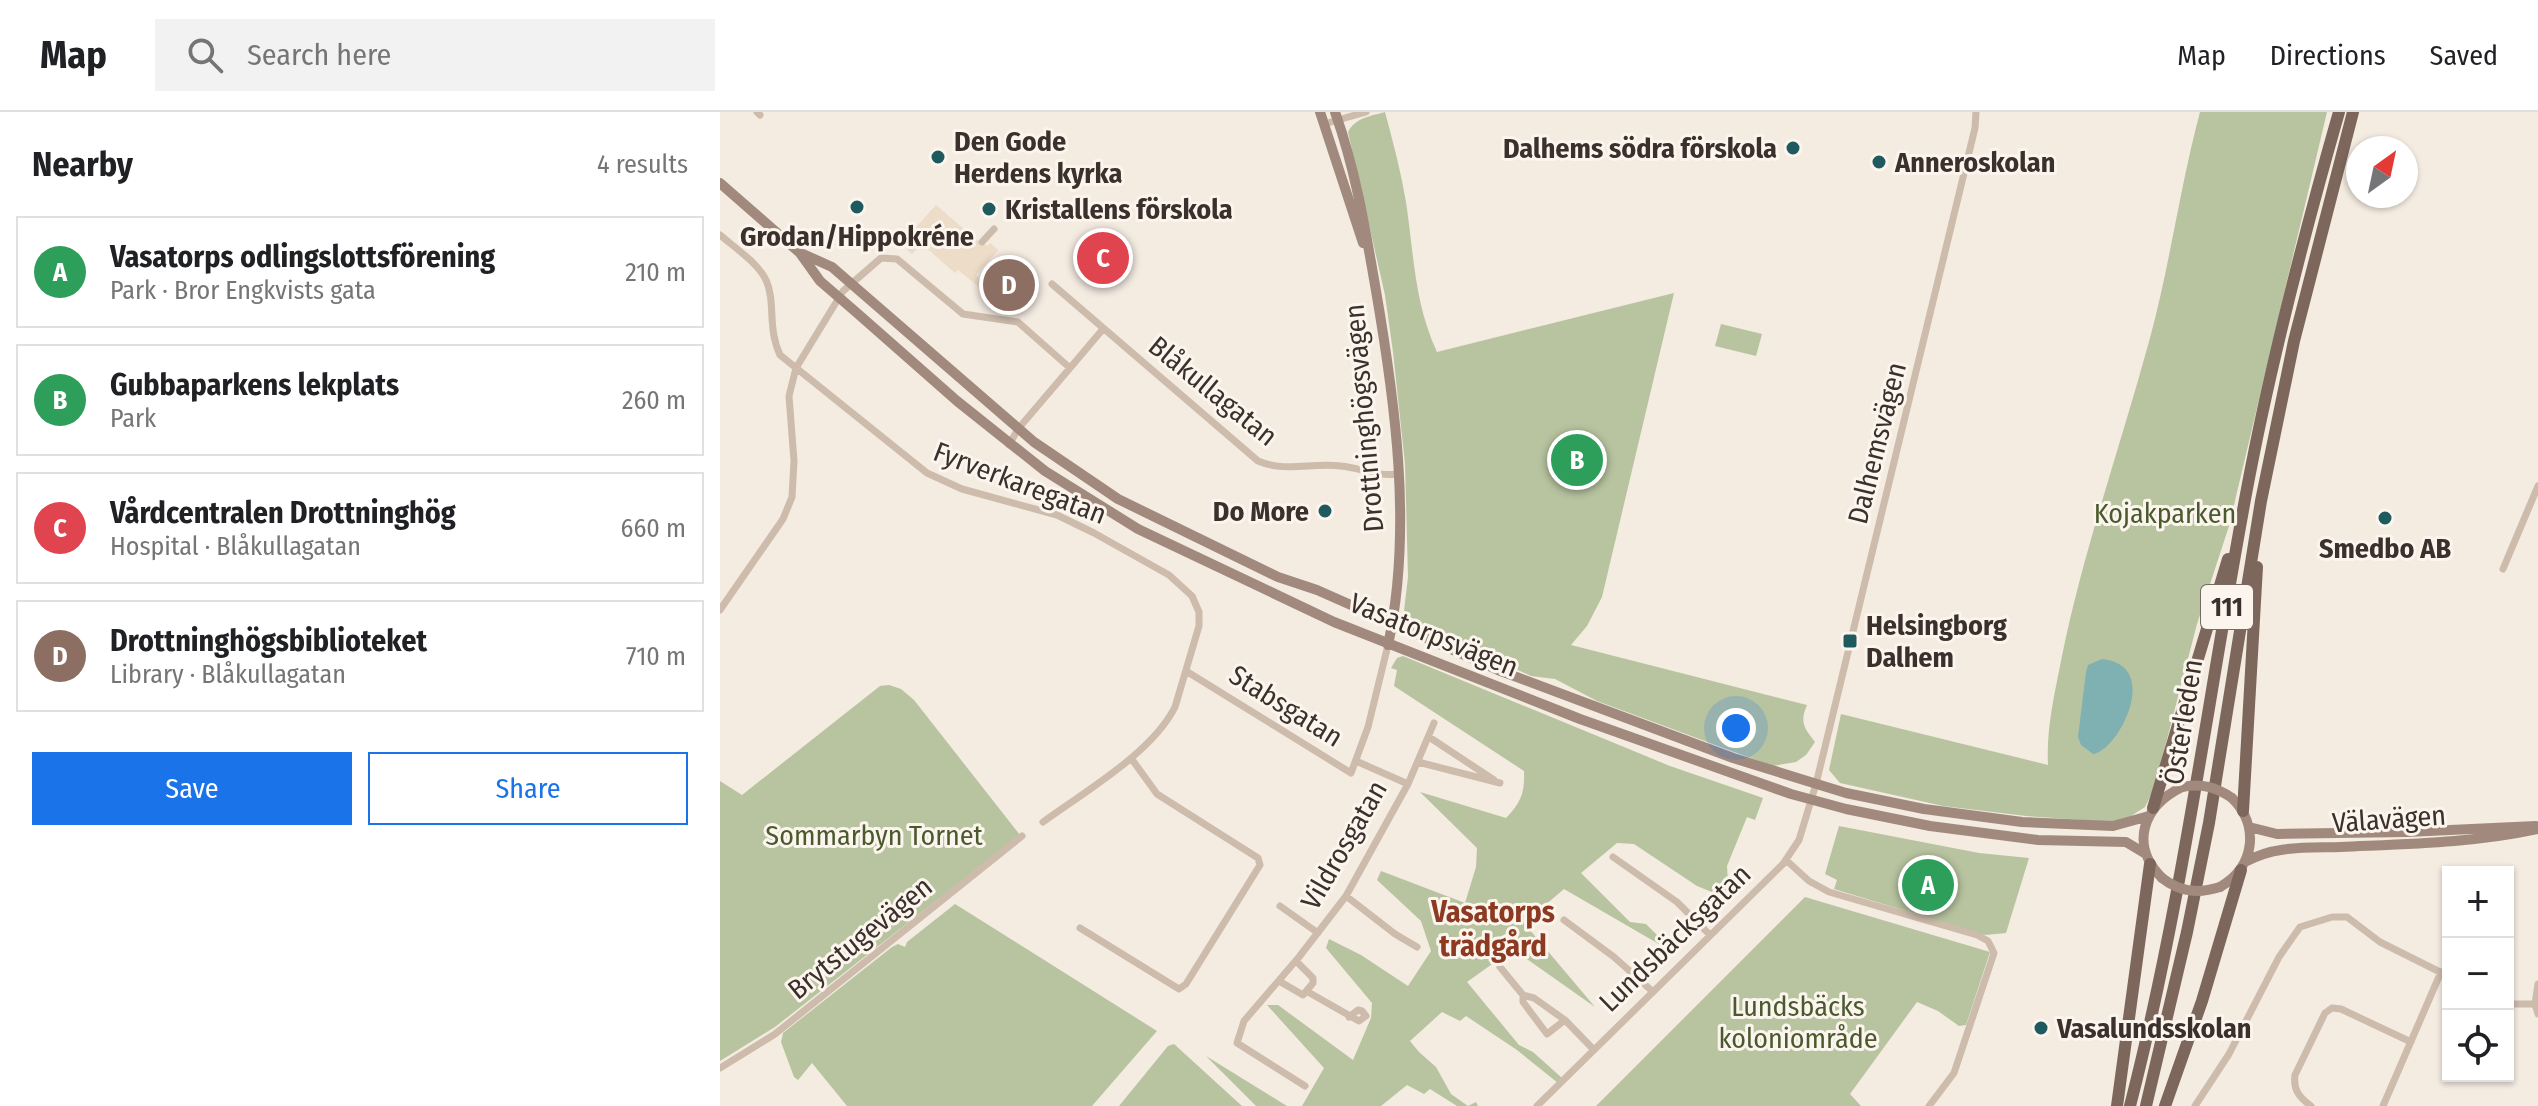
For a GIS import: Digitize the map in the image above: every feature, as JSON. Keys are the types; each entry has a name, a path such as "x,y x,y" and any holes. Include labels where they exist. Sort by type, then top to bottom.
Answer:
{"main road":[{"name":"Drottninghögsvägen","path":"1320,112 1374,281"},
{"name":"Österleden","path":"2130,1106 2177,901 2246,490 2287,305 2339,112"},
{"name":"Österleden","path":"2146,1106 2209,823 2261,501 2294,341 2353,112"},
{"name":"Drottninghögsvägen","path":"1337,116 1354,175 1374,281 1387,366 1398,474 1400,548 1388,645"},
{"name":"Vasatorpsvägen","path":"720,183 800,253 820,281 844,291 1067,466 1148,515 1278,577 1317,590 1498,670 1719,753 1816,784 1924,809 2011,821 2113,826 2151,812"},
{"name":"Vasatorpsvägen","path":"800,253 832,267 844,291 1009,445 1087,500 1138,529 1334,622 1654,747 1811,800 1902,821 1974,832 2058,841 2126,842 2148,859"},
{"path":"2117,1106 2148,859 2144,834 2213,613 2246,490"},
{"path":"2243,811 2261,501"},
{"path":"2151,812 2166,795 2182,787 2213,787 2232,798 2243,811 2249,827 2250,844 2202,1001 2165,1106"},
{"name":"Välavägen","path":"2249,827 2277,834 2538,827"},
{"name":"Välavägen","path":"2243,866 2272,850 2514,834 2538,827"},
{"path":"2148,859 2162,878 2190,891 2220,887 2243,866"}],"street":[{"path":"1324,124 1337,116 1366,112"},
{"name":"Dalhemsvägen","path":"1816,784 1943,268 1976,112"},
{"path":"982,242 994,229"},
{"name":"Fyrverkaregatan","path":"720,235 764,276 770,295 773,337 780,355 927,473 962,489 1057,515 1178,581 1192,596 1200,616 1169,720 1131,758 1043,822"},
{"path":"720,610 783,519 792,497 794,461 789,396 796,368 844,291 881,258 897,259 963,314 1015,320 1070,368"},
{"name":"Blåkullagatan","path":"1052,284 1258,461 1277,468 1338,465 1377,475 1398,474"},
{"path":"1009,445 1018,429 1103,329"},
{"path":"2503,569 2538,486"},
{"path":"1356,761 1382,677 1388,645"},
{"name":"Stabsgatan","path":"1186,671 1351,773 1356,761"},
{"path":"1408,784 1434,723"},
{"path":"1418,762 1500,783 1429,737"},
{"path":"1080,928 1179,989 1186,984 1260,865 1258,858 1157,794 1131,758"},
{"name":"Vildrosgatan","path":"1305,1086 1237,1043 1244,1021 1346,896 1408,784 1356,761"},
{"name":"Lundsbäcksgatan","path":"1537,1106 1786,860 1799,840 1816,784"},
{"name":"Brytstugevägen","path":"720,1068 775,1034 1022,836"},
{"path":"1613,857 1677,902 1710,935"},
{"path":"1786,860 1822,889 1977,935 1992,947 1994,953 1954,1073 1929,1106"},
{"path":"1346,896 1417,947"},
{"name":"Vildrosgatan","path":"1280,906 1318,933"},
{"path":"2195,1106 2229,1054 2279,957 2300,927 2332,917 2347,917 2380,942 2442,973"},
{"path":"1564,920 1614,957 1652,991"},
{"path":"1279,981 1303,995 1308,992 1313,978 1296,961"},
{"path":"1500,967 1523,995 1534,998 1565,1020 1594,1050"},
{"path":"2383,1106 2442,980"},
{"path":"2538,984 2535,1004 2538,1014"},
{"path":"1308,992 1349,1017"},
{"path":"1523,995 1523,1002 1547,1034 1565,1020"},
{"path":"2514,1004 2535,1004"},
{"path":"2311,1106 2301,1098 2294,1086 2295,1075 2325,1013 2332,1008 2341,1009 2411,1042"}],"green space":[{"path":"1385,112 1404,191 1419,297 1437,352 1674,293 1602,597 1587,626 1571,645 1807,705 1804,725 1815,742 1806,755 1796,762 1772,766 1597,701 1555,679 1531,676 1409,620 1404,611 1408,577 1405,464 1393,352 1385,295 1348,132 1359,121"},
{"name":"Kojakparken","path":"2200,112 2327,112 2229,526 2197,624 2154,789 2145,807 2113,822 2026,816 1943,806 1840,783 1829,770 1841,714 2048,765 2052,710 2071,616 2150,338"},
{"path":"1721,324 1762,334 1756,356 1715,346"},
{"path":"1403,656 1670,766 1763,798 1755,820 1747,817 1727,866 1729,899 1697,886 1634,844 1617,843 1581,873 1630,922 1646,924 1676,954 1564,889 1524,923 1595,1007 1524,957 1509,952 1467,982 1519,1045 1533,1052 1562,1078 1558,1083 1517,1050 1466,1016 1460,1021 1442,1012 1410,1041 1436,1067 1451,1094 1468,1106 1457,1106 1430,1089 1424,1094 1407,1085 1381,1106 1302,1106 1324,1068 1267,1005 1278,1005 1353,1060 1371,1018 1372,1003 1326,948 1329,939 1361,955 1408,986 1431,951 1421,921 1377,880 1381,871 1465,903 1476,867 1477,848 1420,792 1506,818 1519,802 1523,791 1524,771 1394,686 1397,670 1391,668 1397,658"},
{"name":"Sommarbyn Tornet","path":"880,686 901,689 914,700 1020,835 775,1027 720,1061 720,781 742,795"},
{"path":"1839,826 1979,853 2029,858 2006,933 1985,935 1834,889 1837,880 1825,874"},
{"name":"Lundsbäcks koloniområde","path":"1805,897 1990,952 1966,1025 1959,1026 1938,1011 1917,1002 1850,1094 1861,1106 1596,1106"},
{"path":"955,904 1157,1031 1092,1106 847,1106 812,1063 798,1080 794,1077 781,1042 783,1033 892,947 898,944 905,947 907,942"},
{"path":"1174,1044 1242,1106 1119,1106 1168,1046"},
{"path":"1206,1056 1287,1106 1256,1106"}],"shaded area":[{"path":"936,205 979,242 981,240 987,246 990,243 998,250 976,275 983,282 979,287 958,270 955,273 922,244 912,254 901,244"}],"water":[{"path":"2102,659 2120,665 2130,676 2133,691 2130,708 2114,739 2093,754 2081,745 2078,737 2088,665"}],"place":[{"name":"Dalhems södra förskola","path":"1793,148"},
{"name":"Den Gode Herdens kyrka","path":"938,157"},
{"name":"Anneroskolan","path":"1879,162"},
{"name":"Grodan/Hippokréne","path":"857,207"},
{"name":"Kristallens förskola","path":"989,209"},
{"name":"Vårdcentralen Drottninghög","path":"1103,258"},
{"name":"Drottninghögsbiblioteket","path":"1009,285"},
{"name":"Gubbaparkens lekplats","path":"1577,460"},
{"name":"Do More","path":"1325,511"},
{"name":"Smedbo AB","path":"2385,518"},
{"name":"Helsingborg Dalhem","path":"1850,641"},
{"name":"Vasatorps odlingslottsförening","path":"1928,885"},
{"name":"Vasalundsskolan","path":"2041,1028"}],"district":[{"name":"Vasatorps trädgård","path":"1493,929"}]}
